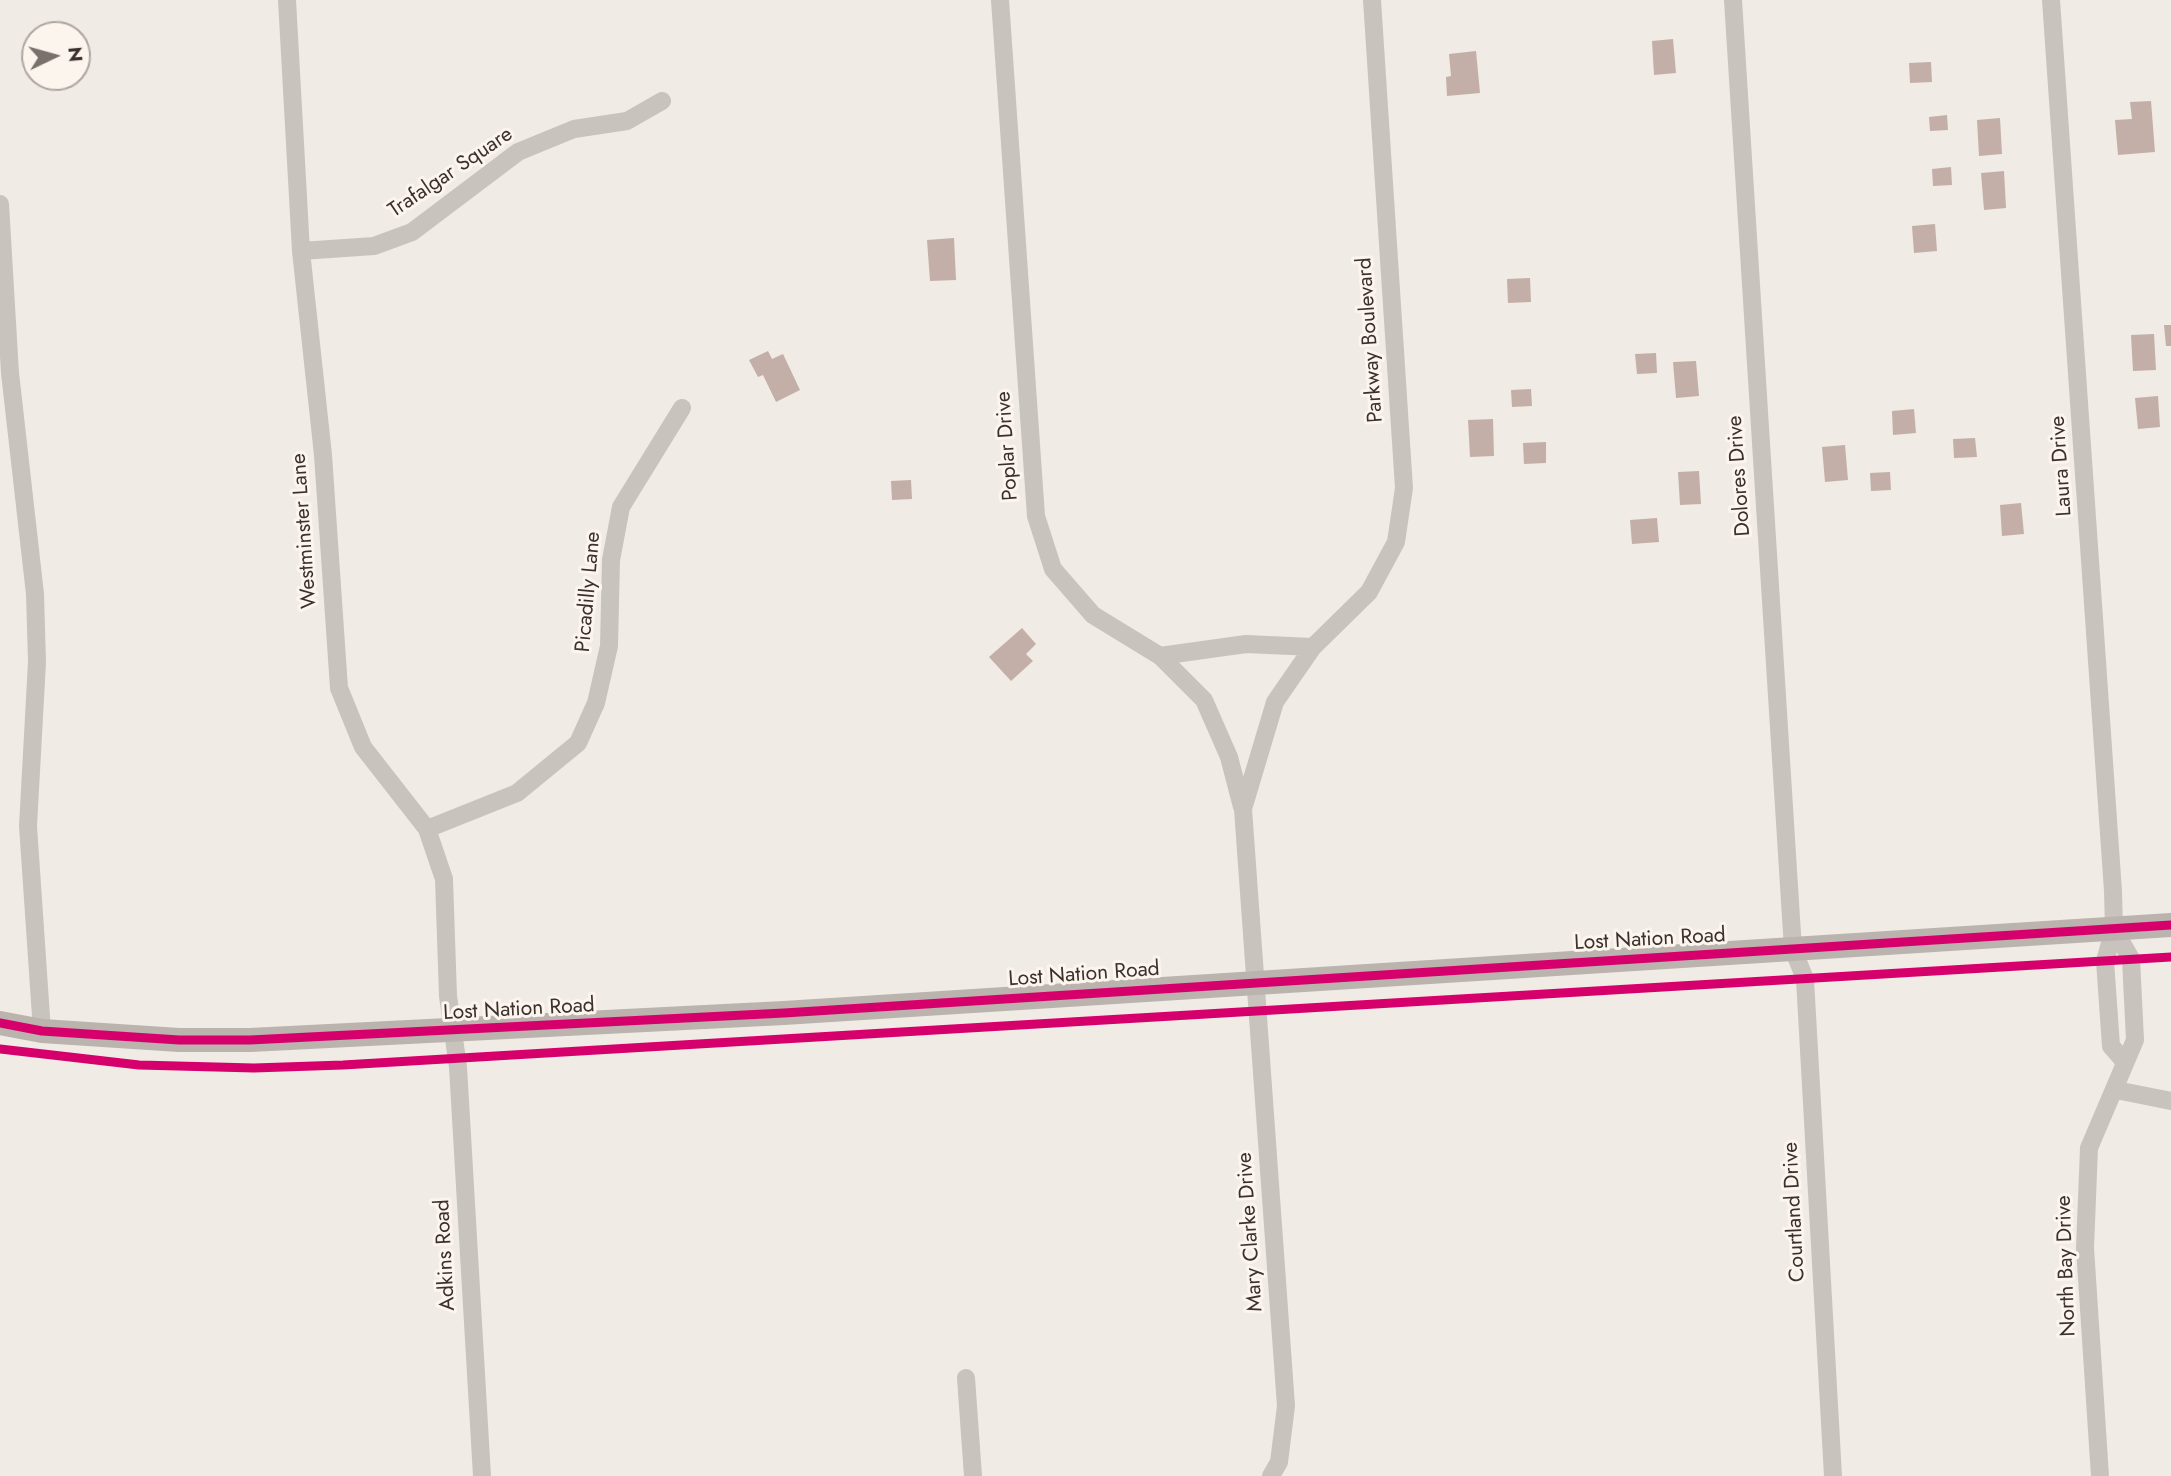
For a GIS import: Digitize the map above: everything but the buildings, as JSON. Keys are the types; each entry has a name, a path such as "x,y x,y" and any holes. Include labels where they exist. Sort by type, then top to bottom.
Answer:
{"street":[{"name":"Westminster Lane","path":"287,0 301,251 323,455 339,688 363,747 427,830 444,879 448,996 453,1031"},
{"name":"Poplar Drive","path":"1000,0 1036,516 1053,569 1093,615 1160,656 1204,700 1229,757 1243,809"},
{"name":"Parkway Boulevard","path":"1255,981 1243,809 1275,702 1313,647 1369,592 1396,542 1404,488 1372,0"},
{"name":"Dolores Drive","path":"1733,0 1793,949"},
{"name":"Laura Drive","path":"2052,0 2098,640 2114,929"},
{"name":"Trafalgar Square","path":"301,251 374,246 412,232 518,152 574,129 627,121 662,101"},
{"path":"0,204 10,373 35,594 37,663 28,826 42,1031"},
{"name":"Picadilly Lane","path":"427,830 517,793 578,743 596,703 609,646 611,560 621,507 682,408"},
{"path":"1160,656 1246,644 1313,647"},
{"name":"Lost Nation Road","path":"0,1023 42,1031 179,1040 250,1040 453,1031 2171,925"},
{"path":"2114,929 2105,961 2111,1046 2124,1061"},
{"name":"North Bay Drive","path":"2100,1476 2085,1211 2089,1148 2116,1090 2124,1061 2135,1040 2131,959 2114,929"},
{"name":"Courtland Drive","path":"1793,949 1805,979 1833,1476"},
{"name":"Mary Clarke Drive","path":"1255,981 1286,1406 1279,1462 1271,1476"},
{"name":"Adkins Road","path":"453,1031 482,1476"},
{"path":"2116,1090 2171,1101"},
{"path":"966,1378 973,1476"}],"cycle path":[{"path":"0,1023 42,1031 179,1040 250,1040 784,1013 2171,925"},
{"path":"0,1049 139,1065 254,1068 343,1065 2171,957"}]}
